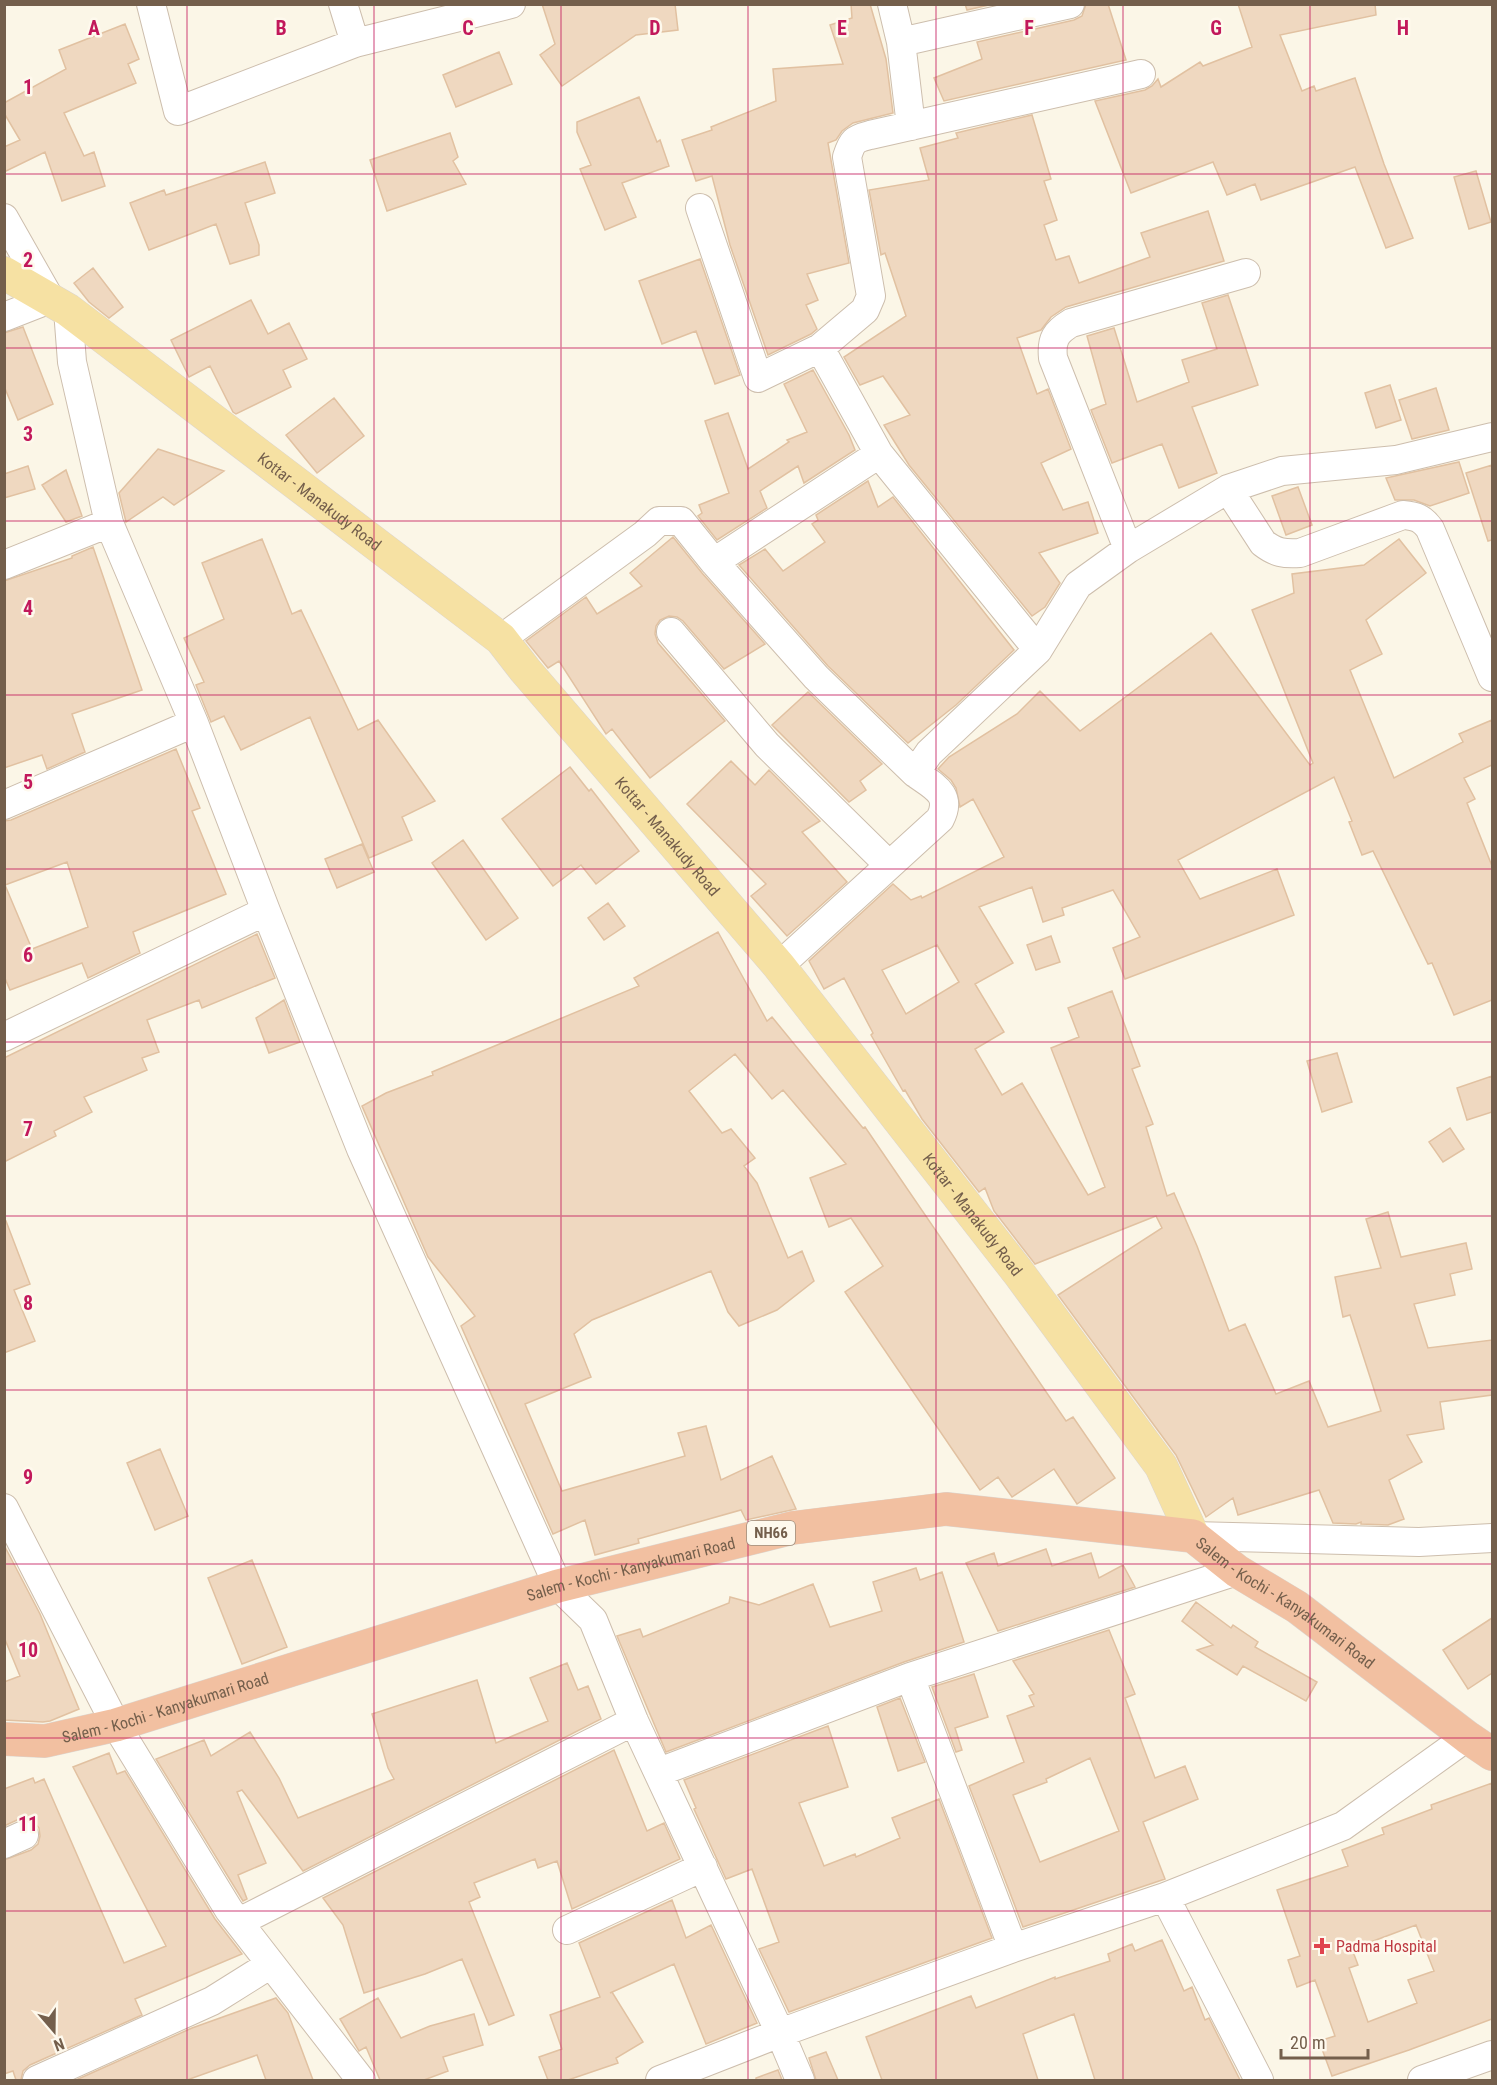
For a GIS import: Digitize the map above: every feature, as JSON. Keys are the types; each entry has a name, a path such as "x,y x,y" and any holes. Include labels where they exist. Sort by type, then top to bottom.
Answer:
{"highway":[{"name":"Salem - Kochi - Kanyakumari Road","path":"4,1739 45,1741 116,1725 558,1586 792,1528 946,1509 1192,1536 1237,1570 1296,1607 1480,1745"}],"main road":[{"name":"Kottar - Manakudy Road","path":"4,273 59,304 501,639 779,966 1018,1272 1161,1466 1192,1536"}],"street":[{"path":"151,4 178,111 355,43 511,4"},
{"path":"343,4 355,43"},
{"path":"892,4 901,42 911,126"},
{"path":"901,42 1070,4"},
{"path":"700,208 758,378 820,348 865,310 871,296 847,157 855,139 1141,74"},
{"path":"4,218 59,304 109,523 194,723 360,1149 558,1586 593,1620 634,1722 800,2080"},
{"path":"1128,549 1053,358 1051,346 1054,336 1071,323 1245,273"},
{"path":"4,317 59,304"},
{"path":"820,348 879,454 1038,650"},
{"path":"915,773 929,753 1038,650 1078,585 1128,549 1228,489 1282,471 1396,460 1492,437"},
{"path":"714,562 879,454"},
{"path":"1228,489 1263,543 1271,550 1284,555 1300,553 1403,515 1416,516 1425,522 1430,529 1492,677"},
{"path":"501,639 659,522 681,521 714,562 816,677 915,773 940,790 944,798 944,811 940,819 779,966"},
{"path":"4,565 109,523"},
{"path":"671,632 767,745 889,865"},
{"path":"4,806 194,723"},
{"path":"4,1037 266,911"},
{"path":"4,1508 116,1725 229,1910 361,2080"},
{"path":"1192,1536 1419,1542 1492,1538"},
{"path":"659,1772 910,1677 1237,1570"},
{"path":"910,1677 1013,1948"},
{"path":"239,1922 634,1722"},
{"path":"660,2080 1013,1948 1165,1897 1343,1826 1480,1745"},
{"path":"567,1930 703,1867"},
{"path":"1165,1897 1258,2080"},
{"path":"37,2080 212,2001 271,1964"},
{"path":"1422,2080 1492,2055"}],"building":[{"path":"542,4 675,4 678,30 636,35 562,86 540,55 555,44"},
{"path":"851,4 870,4 886,59 893,113 853,123 842,131 836,140 828,143 849,263 807,274 818,300 806,305 817,329 768,355 730,245 712,176 696,181 682,140 712,130 711,127 776,101 773,69 843,64 830,25 852,18"},
{"path":"965,4 993,4 967,10"},
{"path":"1086,4 1108,4 1126,60 944,101 934,78 982,59 977,42 1074,20 1082,16"},
{"path":"1238,4 1375,4 1376,15 1280,35 1302,91 1314,86 1316,91 1355,78 1384,164 1413,238 1386,248 1355,167 1261,200 1255,184 1227,195 1213,162 1131,193 1095,101 1145,90 1158,79 1161,87 1200,62 1203,66 1252,47"},
{"path":"125,24 139,59 128,64 136,83 64,113 84,156 94,152 105,186 62,201 45,152 4,172 4,147 20,140 4,113 4,103 66,69 59,50"},
{"path":"499,52 512,84 456,107 443,75"},
{"path":"639,97 657,142 660,140 669,166 622,183 636,217 605,230 580,169 591,165 577,132 577,122"},
{"path":"1032,115 1051,179 1044,181 1057,220 1044,225 1056,260 1069,256 1079,283 1150,257 1141,233 1208,211 1224,261 1066,307 1051,317 1041,330 1017,338 1037,394 1048,389 1071,449 1041,463 1063,510 1088,502 1098,533 1039,553 1060,583 1045,607 1032,616 909,465 884,425 910,415 883,376 860,385 844,357 906,316 885,253 881,255 869,190 929,180 920,148 958,138 956,133"},
{"path":"450,133 458,157 453,161 466,184 387,211 370,160"},
{"path":"265,162 275,193 245,203 259,245 259,255 230,264 216,224 149,250 130,203 164,190 166,195"},
{"path":"1476,171 1491,222 1469,229 1454,177"},
{"path":"700,259 740,375 715,384 696,331 662,344 639,281"},
{"path":"93,268 123,307 109,318 89,302 74,283"},
{"path":"1228,295 1258,385 1192,407 1217,473 1179,488 1162,444 1112,463 1091,410 1106,404 1087,336 1114,328 1137,402 1189,382 1182,360 1217,349 1202,303"},
{"path":"251,300 268,334 289,323 307,359 283,370 291,387 236,414 210,366 189,377 171,340"},
{"path":"23,327 53,404 18,420 4,386 4,333"},
{"path":"813,370 855,450 804,483 798,466 760,491 767,508 717,540 698,516 702,513 699,505 729,493 705,421 728,413 748,469 789,442 787,440 807,432 784,384"},
{"path":"1390,385 1401,420 1376,428 1365,393"},
{"path":"1436,388 1449,430 1412,439 1399,400"},
{"path":"334,398 364,436 317,473 286,435"},
{"path":"158,449 224,471 174,505 163,497 126,522 119,493"},
{"path":"1459,462 1469,493 1430,506 1414,500 1395,500 1386,478"},
{"path":"1492,465 1492,540 1488,541 1466,473"},
{"path":"28,466 35,489 4,498 4,474"},
{"path":"66,470 82,516 66,522 42,485"},
{"path":"868,481 878,507 893,497 1014,650 956,705 908,743 828,666 739,565 765,549 783,571 825,542 812,524 818,520 816,515"},
{"path":"1298,487 1312,525 1286,535 1272,496"},
{"path":"673,537 765,644 724,669 683,621 669,616 660,620 655,634 658,643 725,721 650,778 612,729 606,734 559,661 548,668 526,641 586,597 597,614 642,586 630,573"},
{"path":"262,539 292,614 301,610 358,730 378,720 435,801 402,817 412,840 369,858 310,717 241,750 224,716 211,722 196,685 204,682 184,638 224,619 202,563"},
{"path":"1399,539 1426,573 1366,620 1382,654 1350,670 1394,778 1463,742 1459,734 1492,720 1492,765 1464,778 1475,799 1467,803 1492,866 1492,1000 1454,1015 1432,963 1428,964 1373,851 1362,855 1349,822 1352,821 1334,777 1178,860 1200,899 1277,869 1294,915 1125,979 1113,948 1140,937 1113,890 1062,908 1064,915 1043,922 1032,887 979,907 1013,963 975,984 1004,1032 975,1049 1002,1095 1022,1083 1088,1195 1105,1187 1051,1048 1079,1037 1068,1008 1112,991 1140,1066 1132,1069 1153,1124 1146,1127 1167,1196 1174,1193 1229,1331 1245,1324 1276,1394 1309,1381 1328,1427 1381,1411 1350,1315 1343,1317 1335,1277 1381,1268 1366,1219 1388,1212 1401,1257 1466,1243 1472,1269 1450,1274 1455,1295 1414,1304 1428,1348 1492,1340 1492,1395 1440,1402 1444,1429 1407,1435 1422,1462 1389,1480 1404,1519 1388,1525 1361,1524 1361,1522 1356,1524 1333,1523 1319,1490 1238,1515 1233,1498 1206,1517 1176,1455 1058,1295 1162,1228 1156,1216 1035,1264 994,1211 985,1188 979,1192 922,1119 905,1090 903,1091 871,1035 873,1033 844,978 824,989 809,961 893,884 911,900 921,896 922,898 1004,857 973,799 960,807 956,788 951,780 938,769 949,757 1017,714 1040,691 1080,731 1211,633 1310,765 1313,763 1252,610 1294,593 1292,574 1364,565","holes":["937,945 959,982 906,1014 882,970"]},
{"path":"93,547 142,690 72,714 85,752 47,769 42,755 4,768 4,581 72,558"},
{"path":"808,692 882,764 860,781 866,790 849,802 772,725"},
{"path":"176,749 200,808 192,811 226,894 133,932 140,953 88,978 82,963 10,990 4,976 4,821","holes":["67,862 88,927 32,949 5,885"]},
{"path":"731,761 755,785 769,770 820,821 802,832 847,882 787,936 751,896 766,884 687,804"},
{"path":"570,767 589,791 591,789 639,851 596,884 581,865 553,886 502,819"},
{"path":"463,840 518,918 486,940 432,863"},
{"path":"362,844 374,872 337,888 325,859"},
{"path":"608,903 625,926 604,940 588,918"},
{"path":"718,932 767,1021 772,1017 863,1128 865,1127 1066,1421 1073,1417 1115,1478 1077,1504 1054,1469 1012,1497 998,1477 980,1490 845,1292 883,1266 851,1218 829,1227 810,1178 846,1164 783,1090 772,1099 735,1054 689,1091 722,1133 731,1129 755,1158 744,1166 757,1183 788,1258 802,1251 814,1281 777,1310 739,1326 728,1312 711,1271 592,1320 574,1334 591,1377 525,1404 562,1491 685,1456 678,1433 706,1426 721,1480 772,1456 796,1509 746,1520 741,1510 638,1539 639,1543 595,1555 585,1520 553,1534 461,1326 475,1316 428,1257 362,1106 386,1093 433,1075 432,1072 639,986 634,978"},
{"path":"257,934 275,978 202,1008 199,1000 147,1020 159,1052 142,1058 147,1070 84,1097 92,1112 54,1131 56,1136 4,1162 4,1058"},
{"path":"1051,936 1060,962 1036,970 1027,945"},
{"path":"284,1000 300,1042 269,1053 256,1018"},
{"path":"1337,1053 1352,1102 1322,1112 1307,1061"},
{"path":"1492,1076 1492,1112 1467,1120 1457,1088"},
{"path":"1450,1128 1464,1149 1443,1162 1429,1142"},
{"path":"6,1221 30,1284 14,1290 35,1341 4,1353 4,1222"},
{"path":"160,1449 188,1516 155,1530 127,1463"},
{"path":"4,1545 40,1614 79,1709 50,1721 4,1720 4,1682 20,1676 4,1637"},
{"path":"1046,1549 1052,1566 1091,1553 1099,1578 1123,1565 1135,1587 998,1631 966,1563 994,1553 998,1566"},
{"path":"252,1560 287,1647 242,1664 208,1578"},
{"path":"916,1568 920,1580 942,1572 964,1642 904,1662 666,1752 617,1636 640,1629 643,1637 729,1603 730,1597 759,1605 813,1584 830,1627 882,1611 873,1582"},
{"path":"1196,1602 1231,1628 1233,1625 1258,1642 1255,1647 1317,1682 1306,1701 1243,1666 1237,1675 1197,1650 1213,1645 1182,1621"},
{"path":"1492,1618 1492,1673 1468,1689 1443,1650"},
{"path":"1109,1630 1135,1694 1125,1698 1155,1778 1185,1766 1198,1799 1143,1822 1165,1879 1023,1927 969,1786 1024,1762 1007,1716 1034,1706 1029,1696 1034,1694 1013,1661","holes":["1090,1758 1119,1831 1040,1862 1013,1795 1047,1782 1046,1779"]},
{"path":"567,1663 578,1690 588,1686 601,1719 303,1871 242,1790 237,1792 266,1863 238,1875 247,1899 243,1901 156,1759 204,1740 211,1756 250,1732 279,1778 298,1818 394,1779 388,1768 372,1714 477,1680 496,1743 548,1721 530,1678"},
{"path":"974,1674 988,1717 955,1728 962,1750 956,1752 932,1687"},
{"path":"900,1698 925,1762 898,1771 877,1707"},
{"path":"828,1726 848,1787 799,1803 824,1866 855,1854 856,1857 900,1838 892,1818 939,1799 992,1938 789,2012 759,1949 779,1942 752,1869 726,1879 694,1809 696,1808 684,1780"},
{"path":"614,1750 647,1831 664,1823 680,1859 572,1909 557,1861 538,1868 535,1859 474,1883 480,1897 469,1902 514,2015 489,2025 462,1959 425,1974 364,1993 343,1925 323,1898"},
{"path":"109,1753 117,1774 125,1771 215,1919 242,1954 135,1999 142,2015 30,2065 23,2071 21,2080 16,2080 13,2071 4,2074 4,1860 31,1850 38,1844 40,1836 39,1828 33,1821 26,1819 4,1826 4,1789 33,1778 35,1783 44,1779 124,1963 166,1946 73,1767"},
{"path":"1492,1783 1492,2019 1332,2076 1319,2041 1335,2036 1315,1980 1297,1987 1288,1960 1300,1956 1277,1890 1348,1866 1342,1850 1384,1834 1382,1828 1432,1809 1431,1805","holes":["1416,1925 1434,1971 1408,1980 1417,2003 1368,2022 1349,1968 1358,1965 1352,1949"]},
{"path":"672,1900 686,1938 711,1925 757,2023 706,2044 674,1964 612,1992 643,2042 616,2058 618,2063 568,2080 548,2080 539,2057 562,2049 550,2015 600,1997 579,1943"},
{"path":"1162,1940 1184,1991 1192,1987 1205,2020 1209,2018 1240,2080 1095,2080 1074,2014 1023,2034 1038,2080 882,2080 866,2037 971,1996 976,2008 1055,1977 1055,1979 1110,1961 1108,1954 1132,1944 1135,1951"},
{"path":"276,1998 288,2013 313,2080 266,2080 257,2055 187,2080 76,2080 192,2028"},
{"path":"378,1998 401,2038 430,2026 474,2014 483,2045 443,2057 448,2071 424,2080 380,2080 366,2047 359,2051 340,2019"},
{"path":"826,2052 838,2080 816,2080 809,2058"},
{"path":"778,2070 782,2080 756,2080 756,2078"}],"place":[{"name":"Padma Hospital","path":"1322,1946"}]}
